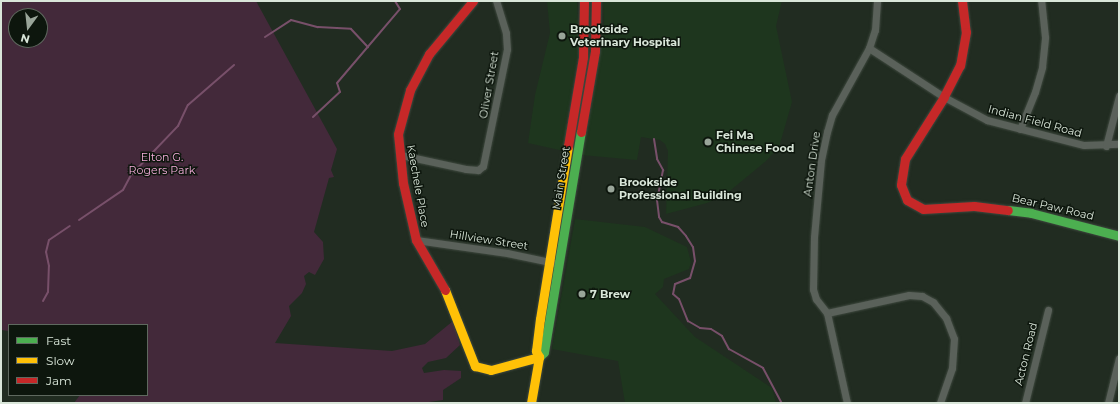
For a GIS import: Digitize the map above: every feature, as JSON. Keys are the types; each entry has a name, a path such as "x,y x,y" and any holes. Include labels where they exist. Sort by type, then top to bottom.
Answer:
{"street":[{"name":"Kaechele Place","path":"473,1 443,35 419,70 399,125 398,143 401,155 403,183 416,240 449,297 469,356 475,366 491,370 539,357"},
{"name":"Oliver Street","path":"401,155 478,170 482,168 486,157 507,49 506,33 496,1"},
{"name":"Main Street","path":"531,403 539,357 544,352 559,264 568,184 578,119 585,40 584,1"},
{"name":"Main Street","path":"578,119 596,38 596,1"},
{"name":"Anton Drive","path":"827,313 816,299 813,289 814,237 821,160 832,115 869,48 875,30 877,1"},
{"name":"Bear Paw Road","path":"962,1 965,42 957,72 944,97 905,159 901,185 904,194 912,204 923,208 974,206 1018,211 1119,236"},
{"path":"1020,129 1035,92 1042,67 1045,37 1041,1"},
{"path":"585,40 596,38"},
{"name":"Indian Field Road","path":"869,48 944,97 983,118 1084,145 1106,146 1119,144"},
{"path":"1106,146 1119,96"},
{"name":"Main Street","path":"539,357 536,351 549,261 568,184"},
{"name":"Hillview Street","path":"416,240 549,261 559,264"},
{"path":"847,403 827,313 909,295 922,296 933,302 946,318 954,339 952,368 940,403"},
{"name":"Acton Road","path":"1025,403 1048,310"},
{"path":"1108,403 1119,358"}],"shaded area":[{"path":"547,1 577,1 579,48 566,124 588,129 604,30 603,1 782,1 776,26 792,102 779,147 766,161 726,194 707,203 666,214 668,151 665,144 660,140 641,137 637,160 582,155 528,143 535,95 550,33"},
{"path":"575,219 645,227 687,247 691,262 689,269 664,279 663,287 655,294 695,337 772,388 776,403 625,403 618,361 552,349"}],"green space":[{"name":"Elton G. Rogers Park","path":"1,1 256,1 337,149 331,170 334,177 329,178 314,232 323,242 324,259 315,275 309,272 304,276 306,284 302,293 289,306 291,316 275,343 392,351 425,344 453,321 460,345 446,358 428,362 422,368 424,373 444,370 461,371 461,378 443,390 443,400 422,403 74,403 79,396 148,396 148,324 8,324 8,331 1,330"}],"waterway":[{"path":"313,117 340,92 337,83 400,9 395,1"},
{"path":"265,37 291,20 318,27 351,29 368,47"},
{"path":"79,220 123,190 131,175 178,126 188,105 234,65"},
{"path":"654,139 657,159 663,170 657,200 659,217 662,222 678,227 686,236 693,247 695,261 690,278 675,284 673,294 679,299 688,321 700,328 711,329 722,336 729,349 763,368 782,403"},
{"path":"43,301 48,292 49,266 46,252 49,240 70,226"}],"traffic: fast":[{"path":"539,357 544,352 581,132"},
{"path":"1008,210 1031,213 1119,236"}],"traffic: slow":[{"path":"531,403 539,357 536,351 540,319 568,146"},
{"path":"445,290 475,366 491,370 539,357"}],"traffic: jam":[{"path":"445,290 416,240 403,183 398,134 410,90 429,54 473,1"},
{"path":"568,146 583,57 584,1"},
{"path":"581,132 595,51 596,1"},
{"path":"962,1 966,32 960,65 944,97 905,159 901,185 907,200 923,209 974,206 1008,210"}],"place":[{"name":"Brookside Veterinary Hospital","path":"562,36"},
{"name":"Fei Ma Chinese Food","path":"708,142"},
{"name":"Brookside Professional Building","path":"611,189"},
{"name":"7 Brew","path":"582,294"}]}
